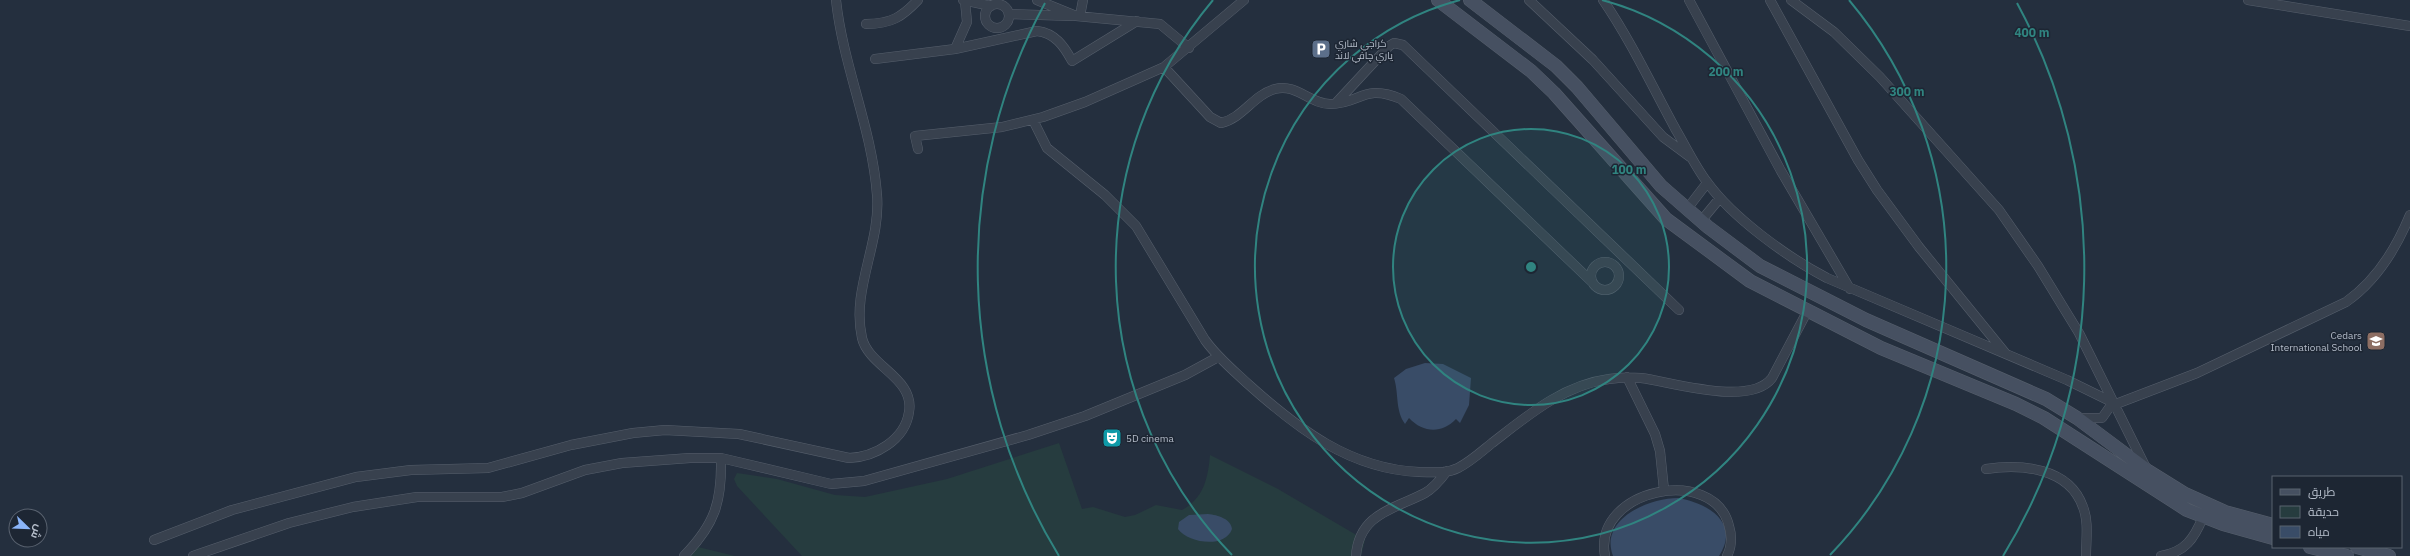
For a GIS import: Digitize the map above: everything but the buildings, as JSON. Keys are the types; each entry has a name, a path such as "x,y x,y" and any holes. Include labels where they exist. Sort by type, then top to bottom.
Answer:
{"main road":[{"path":"1438,0 1531,71 1554,93 1666,219 1750,281 1881,348 2016,404 2044,418 2145,476 2203,517 2272,538"},
{"path":"1470,0 1556,66 1577,87 1660,186 1743,255 1779,277 1866,320 2040,396 2078,418 2145,476 2204,504 2225,512 2272,525"},
{"path":"2314,548 2347,556"},
{"path":"2361,548 2389,556"}],"street":[{"path":"154,540 232,510 356,477 411,470 488,468 572,445 633,433 672,430 739,434 849,458 867,456 890,443 903,429 907,420 909,402 900,383 868,351 861,331 860,298 875,227 877,197 872,152 842,37 836,0"},
{"path":"866,24 891,22 905,14 918,0"},
{"path":"1037,0 1078,16"},
{"path":"1078,16 1083,0"},
{"path":"918,149 915,136 1002,127 1033,120 1085,102 1164,67 1190,48 1244,0"},
{"path":"1529,0 1593,60 1663,137 1691,157"},
{"path":"1603,0 1634,50 1691,157 1707,183 1741,218 1798,261 1850,289 2006,355 2116,404"},
{"path":"1689,0 1781,172 1850,289"},
{"path":"1770,0 1858,160 1877,190 1919,247 2006,355"},
{"path":"1791,0 1834,32 1880,77 1999,210 2038,266 2079,333 2116,404 2145,476"},
{"path":"2248,0 2410,26"},
{"path":"955,48 967,22 964,1 991,6 1001,4 1007,9 1009,14 1009,21 1004,27 992,28 985,19 987,10 991,6"},
{"path":"1009,14 1078,16 1160,24 1190,48"},
{"path":"875,59 955,48 1026,33 1042,32 1058,40 1072,61 1137,21"},
{"path":"1336,103 1392,44 1402,45 1679,310"},
{"path":"1164,67 1210,117 1221,122 1239,115 1264,93 1281,88 1294,90 1325,103 1336,103 1370,93 1384,93 1401,99 1592,282"},
{"path":"1033,120 1047,148 1105,195 1136,226 1205,340 1218,356 1277,410 1336,451 1383,468 1418,472 1448,471 1466,463 1536,410 1564,393 1592,382 1627,376 1697,390 1731,391 1763,386 1772,378 1808,310"},
{"path":"1687,209 1707,183"},
{"path":"1701,221 1720,198"},
{"path":"2078,418 2095,420 2104,416 2108,409 2116,404 2197,373 2346,302 2366,286 2380,270 2394,248 2410,215"},
{"path":"193,556 289,523 376,502 417,496 502,497 601,466 660,459 721,458 831,484 864,482 1021,437 1085,416 1185,375 1218,356"},
{"path":"1627,376 1655,434 1660,451 1664,490"},
{"path":"2086,390 2102,406 2104,416"},
{"path":"684,556 704,533 716,512 721,489 721,458"},
{"path":"1986,470 2005,466 2030,468 2052,474 2068,484 2078,495 2084,508 2086,556"},
{"path":"1356,556 1358,545 1364,532 1376,516 1426,492 1438,483 1448,471"},
{"path":"1606,556 1604,536 1616,515 1637,500 1664,490 1690,492 1706,498 1719,507 1727,519 1731,532 1731,545 1727,556"},
{"path":"2161,556 2189,545 2195,536 2203,517"}],"green space":[{"path":"1059,443 1082,509 1093,507 1125,517 1135,515 1156,505 1182,510 1195,500 1204,487 1210,455 1278,489 1365,540 1361,556 802,556 737,486 734,479 737,473 777,479 835,495 865,497 947,479"},
{"path":"698,547 735,556 690,556"}],"water":[{"path":"1425,363 1443,364 1471,378 1469,405 1460,423 1456,419 1445,427 1432,430 1420,427 1409,418 1405,424 1402,419 1398,408 1394,378 1406,369"},
{"path":"1678,498 1700,504 1718,516 1726,533 1725,544 1719,556 1613,556 1611,543 1613,531 1620,521 1629,513 1641,507 1666,499"},
{"path":"1189,515 1216,515 1227,520 1232,529 1228,535 1222,539 1206,542 1190,538 1178,529 1179,522"}],"place":[{"name":"كراجي شاري ياري چافي لاند","path":"1321,49"},
{"name":"Cedars International School","path":"2376,341"},
{"name":"5D cinema","path":"1112,438"}]}
